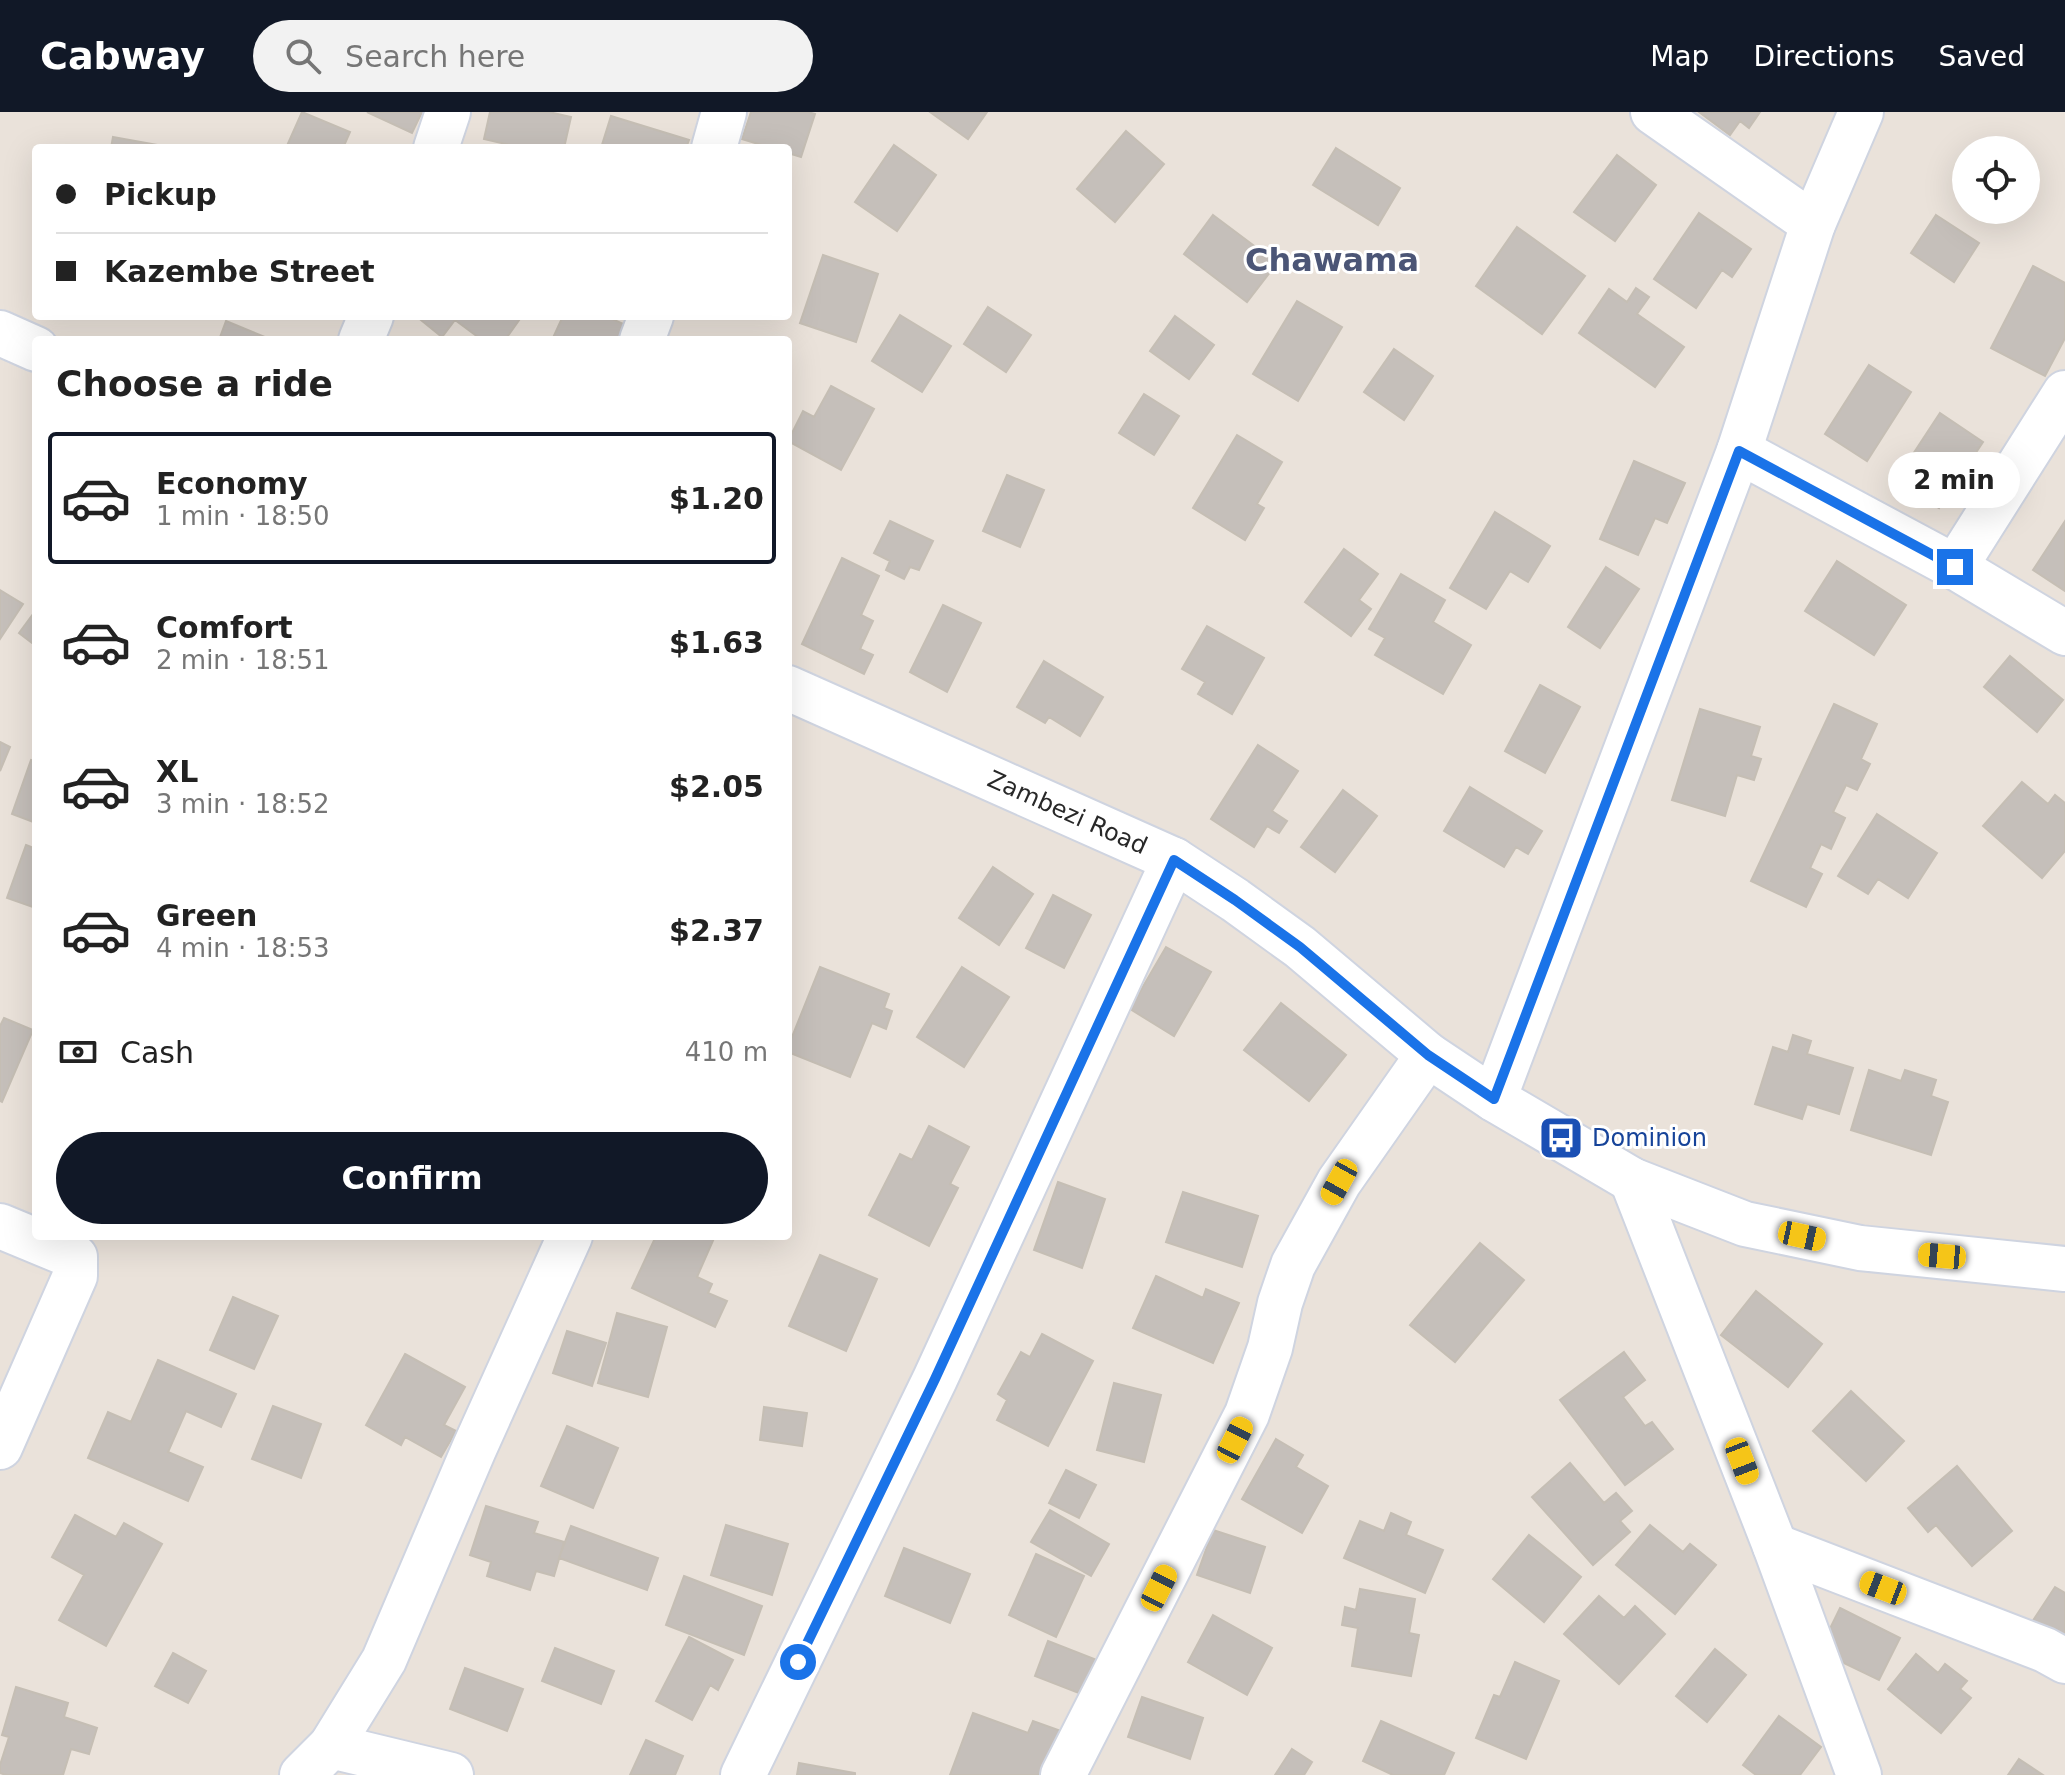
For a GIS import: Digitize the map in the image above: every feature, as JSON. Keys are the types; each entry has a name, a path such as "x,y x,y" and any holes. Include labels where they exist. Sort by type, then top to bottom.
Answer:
{"street":[{"path":"437,144 448,112"},
{"path":"715,144 724,112"},
{"path":"1653,112 1813,224"},
{"path":"1494,1099 1739,451 1813,224 1861,112"},
{"path":"0,333 32,347"},
{"path":"1955,567 2065,393"},
{"path":"1739,451 1955,567 2065,633"},
{"name":"Zambezi Road","path":"792,695 1174,860 1300,947 1428,1055 1494,1099 1632,1180 1745,1224 1860,1248 2065,1269"},
{"path":"743,1775 935,1379 1174,860"},
{"path":"1063,1775 1247,1414 1270,1348 1293,1265 1339,1182 1428,1055"},
{"path":"1632,1180 1775,1546 1859,1775"},
{"path":"0,1226 32,1239"},
{"path":"0,1447 75,1276 75,1257 34,1240"},
{"path":"451,1775 316,1761 384,1660 568,1240"},
{"path":"1775,1546 2045,1650 2065,1661"}],"building":[{"path":"302,112 350,132 345,144 288,144"},
{"path":"367,112 422,112 412,133"},
{"path":"490,112 549,112 571,117 565,144 506,144 484,139"},
{"path":"751,112 815,114 801,157 792,154 792,144 759,144 742,139"},
{"path":"930,112 987,112 968,139"},
{"path":"1699,112 1760,112 1749,128 1740,121 1730,135"},
{"path":"611,116 689,140 688,144 602,144"},
{"path":"1126,131 1164,164 1115,222 1077,189"},
{"path":"113,137 152,144 112,144"},
{"path":"894,145 936,175 897,231 855,202"},
{"path":"1336,148 1400,188 1378,225 1313,185"},
{"path":"1617,155 1656,185 1615,241 1574,212"},
{"path":"1699,213 1751,249 1732,277 1722,270 1696,308 1654,279"},
{"path":"1213,215 1277,263 1247,302 1184,254"},
{"path":"1936,215 1979,243 1954,282 1911,253"},
{"path":"1517,227 1585,276 1542,334 1476,286"},
{"path":"823,255 878,274 856,342 800,323"},
{"path":"2033,266 2065,283 2065,338 2045,376 1991,348"},
{"path":"1636,288 1649,297 1637,314 1684,347 1655,387 1579,333 1609,289 1627,302"},
{"path":"1297,301 1342,327 1298,401 1253,374"},
{"path":"988,307 1031,335 1006,372 964,344"},
{"path":"900,315 951,346 922,392 872,361"},
{"path":"1175,316 1214,345 1189,379 1150,351"},
{"path":"421,320 455,320 441,336"},
{"path":"455,320 519,320 508,336 477,336"},
{"path":"561,320 614,320 630,327 626,336 554,336"},
{"path":"226,321 262,336 220,336"},
{"path":"1394,349 1433,376 1404,420 1364,392"},
{"path":"1869,365 1911,392 1867,461 1825,434"},
{"path":"831,386 874,409 841,470 792,443 792,433 803,411 814,417"},
{"path":"1144,394 1179,416 1154,455 1119,433"},
{"path":"1940,413 1983,442 1939,508 1896,480"},
{"path":"1237,435 1282,462 1257,504 1264,508 1245,540 1193,508"},
{"path":"1634,461 1685,483 1667,523 1655,518 1638,555 1600,539"},
{"path":"1007,475 1044,490 1020,547 983,531"},
{"path":"1495,512 1550,546 1528,582 1510,571 1486,609 1450,588"},
{"path":"890,521 933,541 919,570 910,567 904,579 886,570 890,561 874,553"},
{"path":"2065,521 2065,591 2033,570"},
{"path":"1344,549 1378,574 1359,600 1371,609 1351,636 1305,602"},
{"path":"842,558 879,576 861,615 873,621 860,649 873,655 864,674 802,644"},
{"path":"1837,561 1906,605 1874,655 1805,611"},
{"path":"1606,567 1639,589 1600,648 1568,627"},
{"path":"1401,574 1445,600 1433,622 1471,645 1443,694 1375,655 1385,638 1369,629"},
{"path":"0,590 23,604 0,639"},
{"path":"943,605 981,623 947,692 910,672"},
{"path":"32,615 32,643 19,633"},
{"path":"1207,626 1264,658 1232,714 1198,694 1205,682 1182,669"},
{"path":"2010,656 2063,700 2037,732 1984,687"},
{"path":"1044,661 1103,697 1080,736 1049,717 1045,723 1017,707"},
{"path":"1540,685 1580,707 1545,773 1505,751"},
{"path":"1834,704 1877,724 1861,759 1870,764 1857,790 1846,785 1833,812 1845,818 1831,849 1821,844 1810,868 1822,874 1806,907 1751,881"},
{"path":"1700,709 1760,727 1751,756 1761,759 1754,780 1737,775 1725,816 1672,800"},
{"path":"0,742 10,747 0,771"},
{"path":"1258,745 1298,771 1272,811 1287,821 1279,833 1267,826 1254,847 1211,819"},
{"path":"31,760 32,822 12,814"},
{"path":"2022,782 2048,804 2055,795 2065,803 2065,851 2042,878 1983,826"},
{"path":"1470,787 1542,831 1528,854 1516,847 1504,867 1444,831"},
{"path":"1343,790 1377,816 1335,872 1301,847"},
{"path":"1877,814 1937,853 1908,898 1878,879 1868,894 1838,876"},
{"path":"26,845 32,847 32,907 7,898"},
{"path":"993,867 1033,894 999,945 959,918"},
{"path":"1053,895 1091,915 1064,968 1026,948"},
{"path":"1166,947 1211,972 1174,1036 1130,1009"},
{"path":"820,967 889,994 884,1008 892,1011 886,1029 872,1023 850,1077 792,1054 792,1037"},
{"path":"962,967 1009,997 964,1067 917,1037"},
{"path":"1281,1003 1346,1055 1309,1101 1244,1050"},
{"path":"4,1018 32,1030 2,1102 0,1101 0,1026"},
{"path":"1793,1035 1811,1041 1807,1054 1853,1068 1839,1114 1807,1104 1802,1119 1755,1104 1773,1047 1788,1052"},
{"path":"1869,1070 1901,1081 1905,1070 1936,1080 1931,1096 1948,1102 1931,1155 1851,1130"},
{"path":"929,1126 969,1147 950,1184 958,1188 929,1246 869,1215 900,1154 912,1160"},
{"path":"1058,1182 1105,1199 1082,1268 1034,1250"},
{"path":"1183,1192 1258,1216 1242,1267 1166,1242"},
{"path":"654,1240 713,1240 697,1277 712,1284 708,1293 727,1301 715,1327 632,1288"},
{"path":"1480,1243 1524,1280 1455,1362 1410,1325"},
{"path":"820,1255 877,1279 846,1351 789,1326"},
{"path":"1156,1276 1203,1298 1206,1289 1239,1303 1213,1363 1133,1328"},
{"path":"1756,1291 1822,1344 1788,1387 1721,1335"},
{"path":"233,1297 278,1316 254,1369 210,1350"},
{"path":"617,1313 667,1327 648,1397 598,1383"},
{"path":"567,1331 606,1343 592,1386 553,1373"},
{"path":"1042,1334 1093,1361 1048,1446 997,1420 1007,1400 998,1394 1021,1352 1030,1357"},
{"path":"1624,1352 1645,1380 1623,1397 1645,1426 1652,1422 1673,1449 1625,1485 1560,1400"},
{"path":"405,1354 465,1387 444,1425 456,1431 441,1457 405,1437 401,1445 366,1425"},
{"path":"158,1360 236,1394 221,1427 186,1411 168,1452 203,1467 188,1501 88,1458 108,1412 131,1422"},
{"path":"1114,1383 1161,1395 1144,1462 1097,1450"},
{"path":"1851,1391 1904,1441 1866,1481 1813,1431"},
{"path":"273,1406 321,1424 301,1478 252,1459"},
{"path":"764,1407 807,1413 802,1446 760,1440"},
{"path":"567,1426 618,1448 593,1508 541,1486"},
{"path":"1276,1439 1303,1455 1296,1467 1328,1486 1302,1533 1242,1499"},
{"path":"1570,1463 1604,1503 1616,1493 1632,1511 1620,1521 1630,1532 1593,1565 1532,1497"},
{"path":"1957,1466 2012,1531 1972,1566 1936,1525 1928,1532 1908,1508"},
{"path":"1066,1470 1096,1485 1079,1518 1049,1503"},
{"path":"486,1506 538,1522 534,1533 564,1542 554,1576 536,1571 530,1590 487,1576 491,1562 470,1555"},
{"path":"1050,1510 1109,1544 1091,1576 1031,1542"},
{"path":"1391,1513 1411,1522 1406,1535 1443,1550 1425,1593 1344,1558 1360,1521 1384,1531"},
{"path":"75,1515 116,1537 124,1523 162,1544 106,1646 59,1620 84,1575 52,1557"},
{"path":"726,1525 788,1544 772,1595 711,1575"},
{"path":"1650,1525 1683,1552 1690,1544 1716,1565 1675,1614 1616,1565"},
{"path":"571,1526 658,1558 647,1590 559,1558"},
{"path":"1213,1530 1265,1547 1250,1593 1197,1575"},
{"path":"1529,1535 1581,1577 1544,1622 1493,1579"},
{"path":"904,1548 970,1574 950,1623 885,1596"},
{"path":"1036,1554 1084,1576 1056,1637 1009,1615"},
{"path":"684,1576 762,1606 744,1655 666,1625"},
{"path":"2055,1587 2065,1593 2065,1644 2032,1622"},
{"path":"1360,1589 1415,1599 1409,1633 1419,1635 1411,1676 1352,1666 1358,1628 1342,1625 1345,1607 1356,1610"},
{"path":"1599,1596 1624,1618 1635,1606 1665,1634 1619,1684 1564,1634"},
{"path":"1840,1608 1900,1638 1879,1680 1819,1651"},
{"path":"1213,1615 1272,1648 1247,1695 1188,1662"},
{"path":"689,1637 733,1660 718,1690 710,1685 692,1720 656,1701"},
{"path":"1048,1641 1102,1662 1089,1697 1035,1676"},
{"path":"555,1648 614,1671 601,1704 542,1681"},
{"path":"1715,1649 1746,1675 1707,1722 1676,1696"},
{"path":"173,1653 206,1671 188,1703 155,1686"},
{"path":"1916,1654 1938,1673 1945,1664 1967,1681 1960,1689 1971,1698 1941,1733 1888,1689"},
{"path":"1515,1662 1559,1681 1526,1759 1476,1738 1494,1695 1500,1697"},
{"path":"465,1668 523,1689 507,1731 450,1709"},
{"path":"16,1687 68,1703 64,1717 97,1728 89,1754 71,1749 63,1775 0,1773 9,1737 2,1735"},
{"path":"1142,1697 1203,1718 1190,1759 1128,1737"},
{"path":"973,1713 1028,1733 1033,1721 1064,1732 1049,1775 950,1775"},
{"path":"1779,1716 1821,1747 1800,1775 1756,1775 1743,1765"},
{"path":"1381,1721 1454,1753 1444,1775 1393,1775 1363,1761"},
{"path":"646,1740 683,1756 675,1775 630,1775"},
{"path":"1292,1749 1312,1762 1304,1775 1275,1775"},
{"path":"2019,1759 2043,1775 2008,1775"},
{"path":"799,1763 855,1773 855,1775 797,1775"}],"place":[{"name":"Dominion","path":"1561,1138"}],"district":[{"name":"Chawama","path":"1332,260"}],"route":[{"path":"798,1662 935,1379 1174,860 1300,947 1428,1055 1494,1099 1739,451 1955,567"}]}
